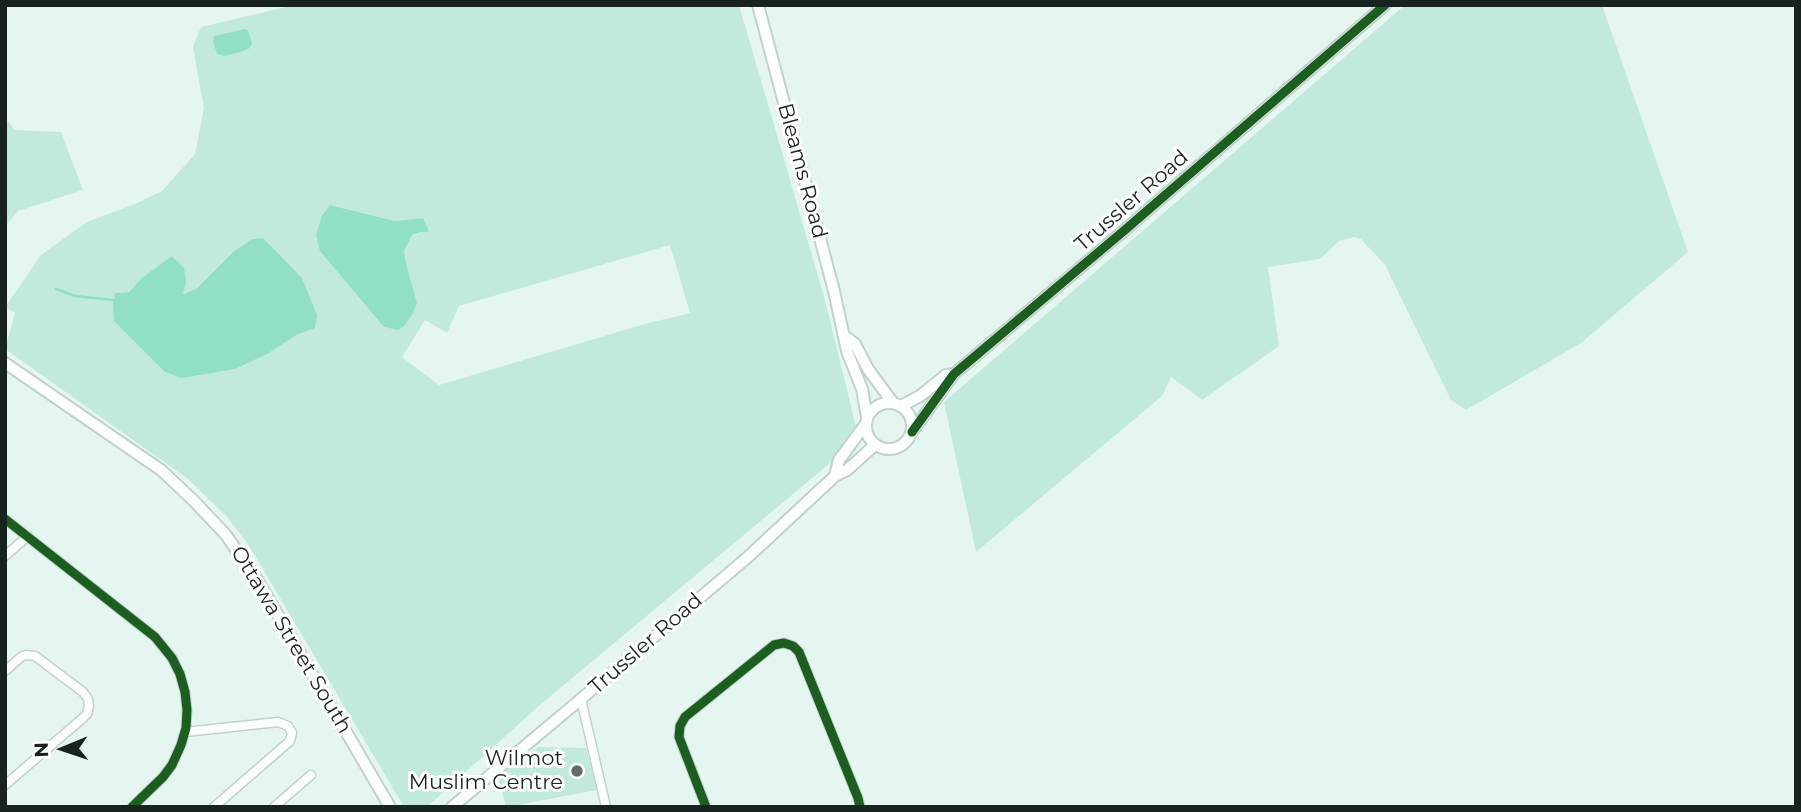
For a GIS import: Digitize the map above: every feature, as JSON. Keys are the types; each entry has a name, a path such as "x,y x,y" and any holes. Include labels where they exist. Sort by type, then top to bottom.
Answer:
{"main road":[{"name":"Bleams Road","path":"758,5 846,337 847,351 862,389 866,421"},
{"name":"Trussler Road","path":"912,432 954,374 1385,5"},
{"name":"Bleams Road","path":"846,337 855,344 868,369 897,405"},
{"name":"Ottawa Street South","path":"5,363 161,470 226,535 258,581 390,807"},
{"name":"Trussler Road","path":"897,405 920,396 946,375 954,374"},
{"path":"878,405 897,405 910,417 912,432 897,449 881,449 866,432 866,421 878,405"},
{"name":"Trussler Road","path":"835,475 839,460 866,421"},
{"name":"Trussler Road","path":"452,807 749,556 835,475 847,470 875,445"}],"street":[{"path":"5,519 148,631 172,658 183,683 187,710 185,732 178,754 168,771 132,807"},
{"path":"5,556 27,536"},
{"path":"706,807 679,737 680,726 685,717 774,645 784,643 799,652 860,807"},
{"path":"5,671 24,656 38,657 85,694 89,706 83,718 5,785"},
{"path":"581,699 606,807"},
{"path":"185,732 278,722 288,726 292,733 290,741 214,807"},
{"path":"275,807 311,775"}],"shaded area":[{"path":"739,5 825,300 859,439 541,704 427,807 404,807 248,544 227,517 188,479 5,349 15,313 5,307 41,255 87,222 162,191 195,154 204,108 193,47 201,27 286,7","holes":["330,205 395,221 423,218 420,232 412,235 404,251 407,268","670,245 690,313 439,385 402,357 425,320 447,333 459,306","233,252 298,334 269,353 115,293 182,294 196,289"]},
{"path":"1405,5 1602,5 1688,252 1581,343 1466,410 1451,400 1385,265 1361,239 1354,237 1339,241 1320,259 1268,267 1279,346 1202,400 1171,377 1162,396 976,552 944,402"},
{"path":"245,29 252,43 250,48 225,56 217,54 214,36"},
{"path":"5,118 15,130 61,132 83,190 18,211 5,226"},
{"path":"330,205 395,221 423,218 429,232 412,235 404,251 417,303 412,315 398,330 384,327 320,251 316,235 322,216"},
{"path":"263,238 302,278 317,315 315,328 298,334 269,353 235,369 182,378 165,372 114,321 115,293 129,292 142,278 172,256 184,268 186,283 183,294 196,289 233,252 252,239"},
{"path":"538,747 586,748 597,790 506,807 498,777"}],"waterway":[{"path":"56,289 75,296 114,300"}],"cycle path":[{"path":"912,432 954,374 1385,5"},
{"path":"5,519 155,637 172,658 180,674 187,710 181,745 163,777 132,807"},
{"path":"706,807 679,737 680,726 685,717 774,645 784,643 799,652 860,807"}],"place":[{"name":"Wilmot Muslim Centre","path":"577,771"}]}
